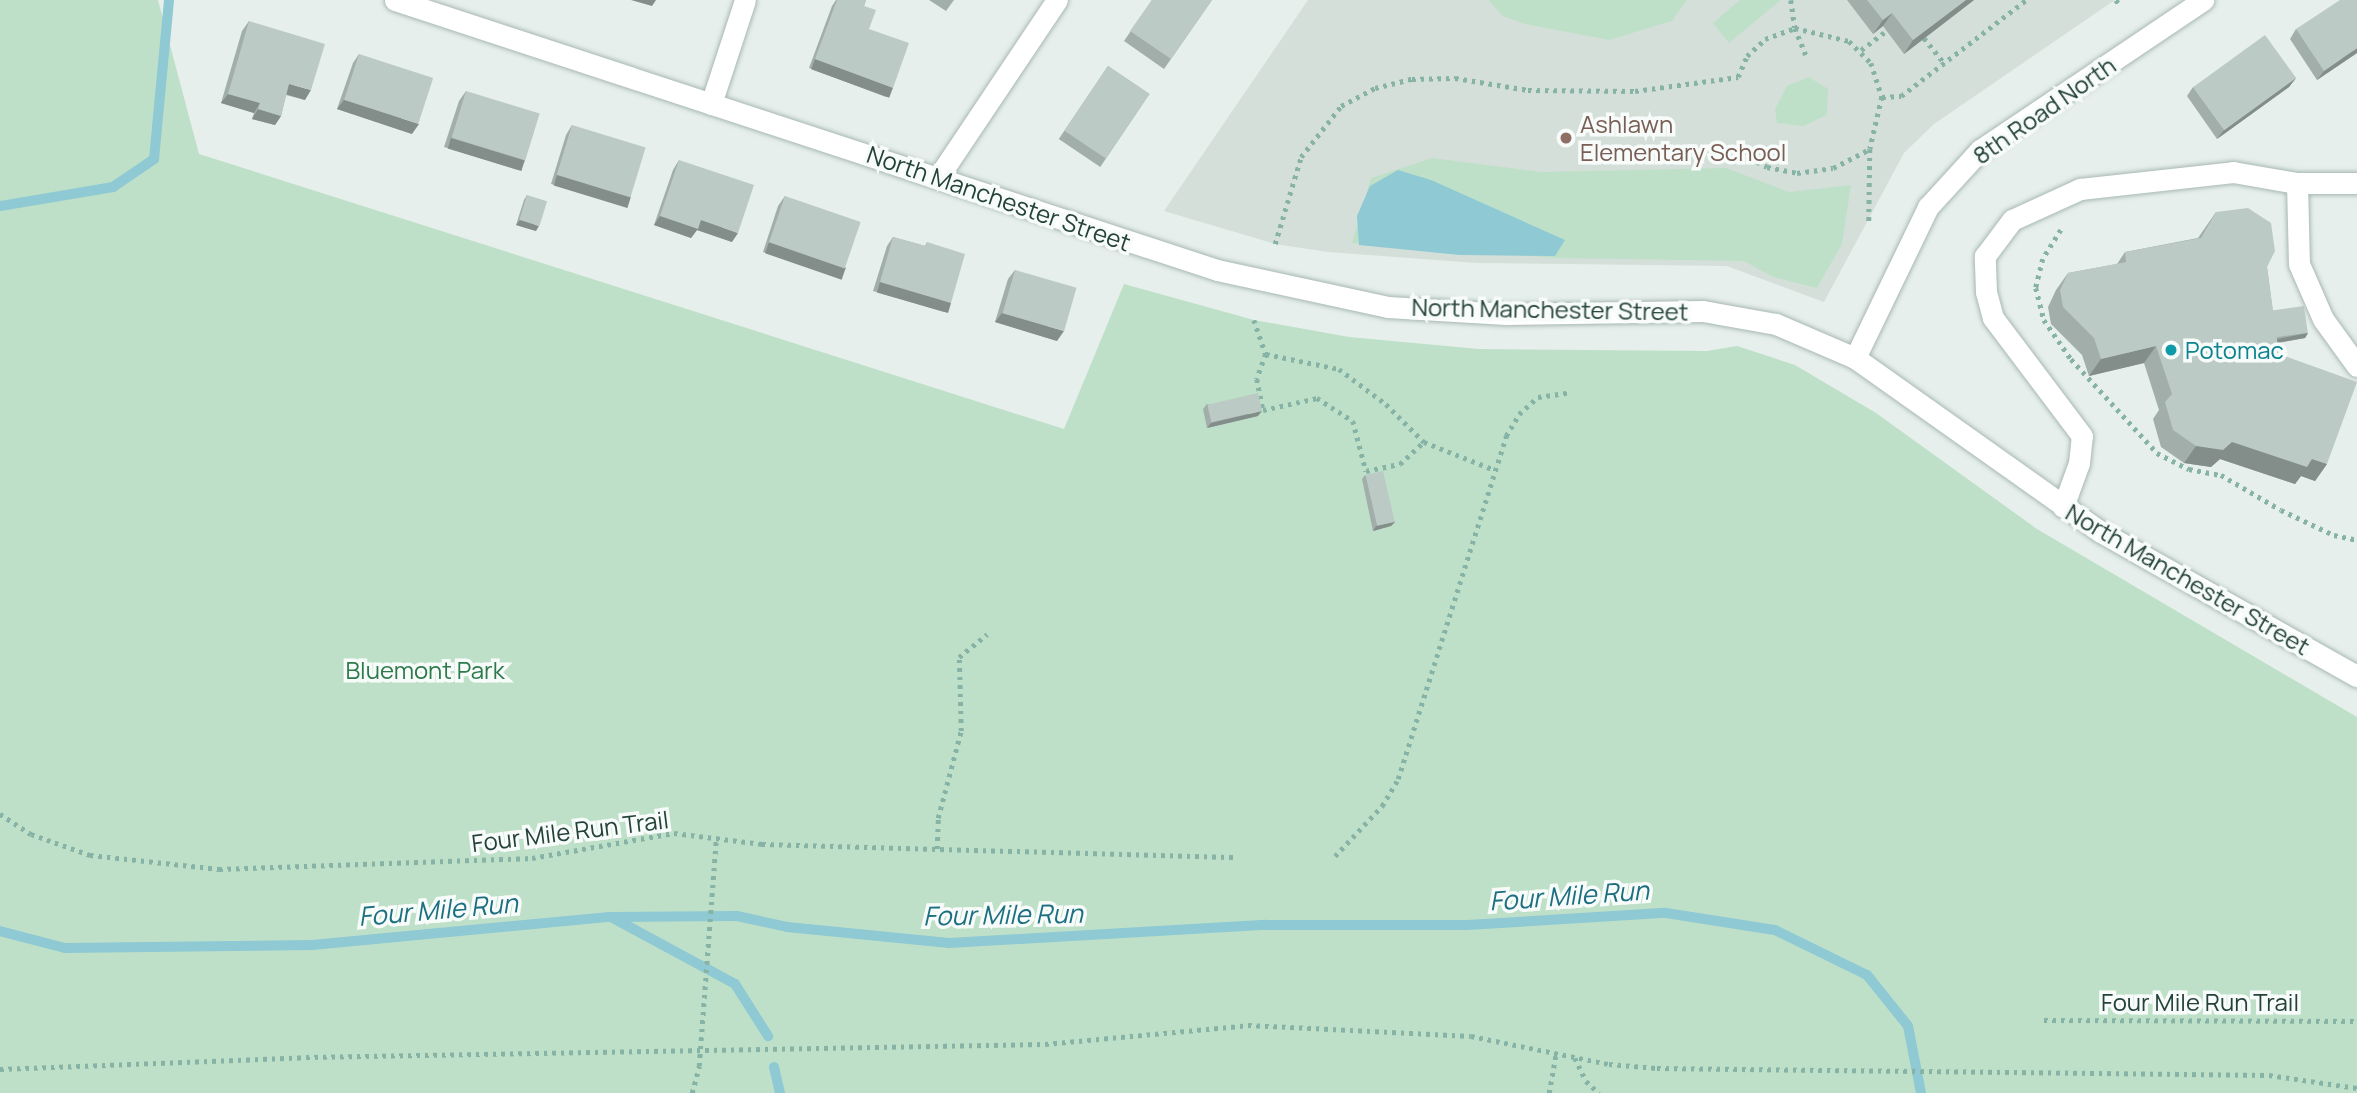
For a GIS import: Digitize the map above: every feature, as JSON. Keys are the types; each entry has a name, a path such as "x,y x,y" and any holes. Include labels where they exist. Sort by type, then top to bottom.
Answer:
{"street":[{"name":"North Manchester Street","path":"394,0 939,176 1106,236 1217,270 1388,307 1506,314 1714,312 1776,324 1855,358 2063,507 2150,562 2357,676"},
{"path":"712,104 745,0"},
{"path":"939,176 1057,0"},
{"name":"8th Road North","path":"1855,358 1928,207 1980,150 2203,0"},
{"path":"2063,507 2079,463 2082,436 1993,318 1986,292 1985,256 2012,220 2080,189 2233,172 2297,183 2357,183"},
{"path":"2297,183 2299,264 2323,319 2357,366"}],"path":[{"path":"1791,0 1795,28 1806,55"},
{"path":"1882,97 1901,96 2026,0"},
{"path":"1275,244 1307,148 1341,106 1375,88 1412,79 1455,78 1528,90 1635,91 1738,77 1747,56 1765,39 1795,28 1849,41 1861,50 1871,63 1882,97 1870,149 1869,224"},
{"path":"1861,50 1886,31"},
{"path":"1924,38 1944,62"},
{"path":"1742,154 1767,167 1797,173 1833,169 1870,149"},
{"path":"2058,200 2062,227 2043,259 2036,289 2044,320 2071,359 2157,453 2189,469 2221,475 2281,510 2334,535 2357,540"},
{"path":"1254,320 1266,354 1257,379 1263,410 1317,398 1353,421 1366,471 1400,464 1424,442"},
{"path":"1266,354 1339,369 1386,404 1424,442 1495,470"},
{"path":"1335,856 1382,806 1398,779 1495,470 1519,414 1538,397 1568,393"},
{"path":"937,849 938,818 961,731 959,657 987,634"},
{"name":"Four Mile Run Trail","path":"0,814 31,834 90,855 219,869 531,858 674,833 716,839 937,849 1238,857"},
{"path":"692,1093 701,1052 716,839"},
{"name":"Four Mile Run Trail","path":"2044,1020 2357,1021"},
{"path":"0,1069 306,1057 1045,1044 1248,1025 1471,1035 1574,1058 1657,1068 2269,1075 2357,1088"},
{"path":"1549,1093 1556,1054"},
{"path":"1574,1058 1586,1082 1599,1093"}],"shaded area":[{"name":"Ashlawn Elementary School","path":"1308,0 2115,0 1934,124 1904,153 1824,302 1727,266 1477,263 1328,252 1275,244 1164,211"}],"green space":[{"name":"Bluemont Park","path":"0,0 158,0 199,154 1064,429 1124,284 1254,320 1349,337 1479,349 1707,351 1737,346 1795,365 1876,413 2037,529 2357,717 2357,1093 0,1093"},
{"path":"1488,0 1687,0 1672,21 1609,40 1525,24 1503,16"},
{"path":"1740,0 1781,0 1729,43 1713,23"},
{"path":"1809,77 1828,89 1827,115 1803,126 1777,123 1775,109 1787,86"},
{"path":"1432,158 1541,172 1726,168 1789,192 1851,185 1842,244 1817,288 1773,277 1744,261 1558,258 1352,243 1371,178"}],"water":[{"path":"1398,170 1431,180 1565,240 1555,256 1460,255 1359,245 1357,216 1370,186"}],"building":[{"path":"837,0 866,0 864,6 876,10 869,29 909,43 893,88 815,59"},
{"path":"1152,0 1212,0 1171,59 1130,31"},
{"path":"1867,0 1966,0 1913,40 1892,13 1883,20"},
{"path":"2340,0 2357,0 2357,48 2324,71 2296,29"},
{"path":"249,21 325,44 311,90 289,84 281,116 258,109 260,103 228,94"},
{"path":"2265,35 2296,78 2224,130 2193,87"},
{"path":"359,54 433,78 418,124 344,100"},
{"path":"1108,66 1149,94 1106,159 1064,131"},
{"path":"466,91 540,114 525,160 452,138"},
{"path":"572,125 646,148 630,197 557,175"},
{"path":"679,160 754,185 738,233 701,220 698,229 660,216"},
{"path":"527,195 547,201 539,226 519,220"},
{"path":"785,196 861,222 845,268 769,242"},
{"name":"Potomac","path":"2248,208 2271,223 2275,251 2267,267 2279,354 2357,382 2327,464 2312,459 2307,467 2232,442 2223,450 2196,446 2173,430 2165,402 2172,394 2156,346 2101,359 2094,338 2063,307 2060,290 2068,273 2126,262 2125,252 2201,238 2216,212"},
{"path":"893,237 926,246 927,242 965,254 951,303 880,282"},
{"path":"1015,270 1077,288 1064,331 1003,313"},
{"path":"2304,306 2308,333 2276,337 2272,310"},
{"path":"1258,393 1262,411 1211,422 1207,405"},
{"path":"1383,471 1395,522 1377,526 1365,475"}],"waterway":[{"path":"0,206 113,187 154,159 169,0"},
{"name":"Four Mile Run","path":"0,931 65,948 312,945 610,917 737,916 787,927 949,943 1265,925 1467,925 1666,913 1775,930 1867,975 1908,1026 1921,1093"},
{"path":"613,918 735,984 768,1036"},
{"path":"774,1067 780,1093"}],"place":[{"name":"Ashlawn Elementary School","path":"1566,138"},
{"name":"Potomac","path":"2171,350"}]}
